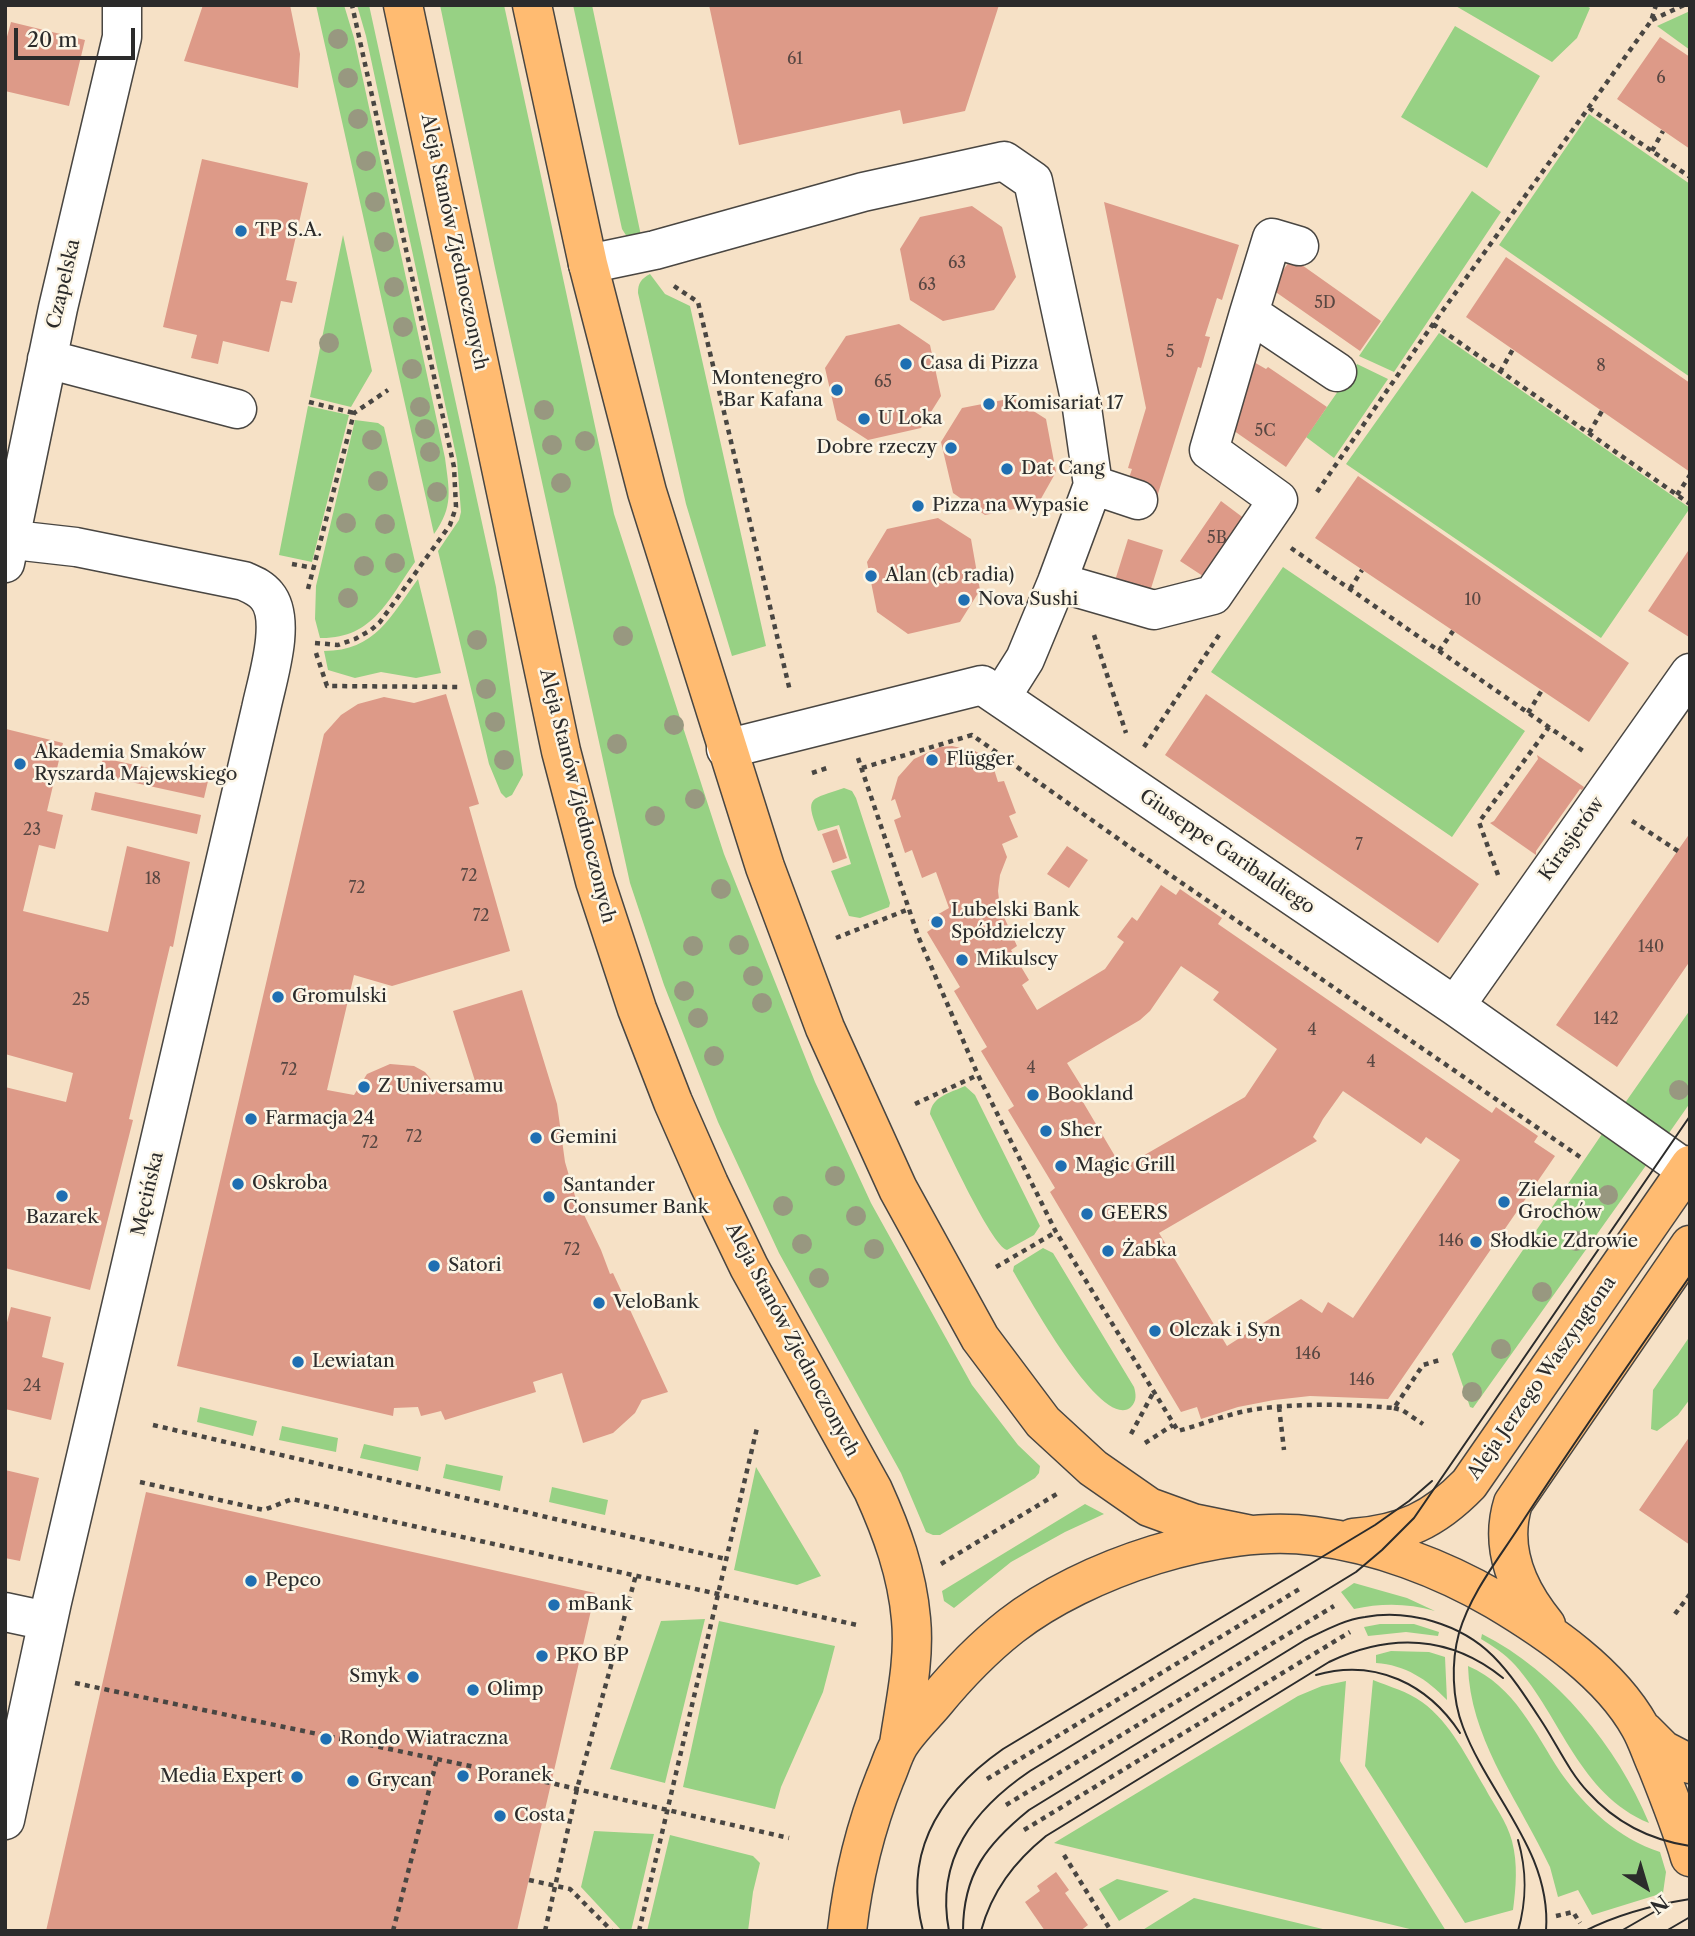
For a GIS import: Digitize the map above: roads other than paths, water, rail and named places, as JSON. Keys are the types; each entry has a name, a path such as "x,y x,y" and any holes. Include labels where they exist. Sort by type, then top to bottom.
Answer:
{"main road":[{"name":"Aleja Stanów Zjednoczonych","path":"403,5 561,751 595,881 637,1009 709,1184 749,1267 873,1490 889,1525 906,1580 912,1622 911,1664 900,1744"},
{"path":"532,5 588,264 647,492 726,749 765,867 825,1028 898,1188 981,1338 1043,1422 1077,1454 1121,1489 1149,1507 1193,1522 1252,1535"},
{"name":"Aleja Jerzego Waszyngtona","path":"1312,1535 1354,1538 1403,1529 1443,1509 1462,1491 1491,1454 1688,1167"},
{"path":"1564,1645 1534,1609 1517,1578 1508,1544 1513,1503 1690,1245"},
{"path":"847,1931 862,1845 900,1744 960,1672 1012,1626 1055,1596 1114,1570 1187,1545 1252,1535 1312,1535 1382,1550 1427,1566 1478,1590 1564,1645 1596,1673 1640,1727 1663,1750 1690,1764"},
{"path":"1640,1727 1672,1803 1690,1857"}],"street":[{"name":"Czapelska","path":"7,547 121,37 122,5"},
{"path":"588,264 655,250 718,220 1004,161 1033,181 1082,408 1093,485 1068,585 1001,697"},
{"path":"1068,585 1154,610 1213,595 1278,500 1209,450 1272,238 1299,246"},
{"path":"1249,313 1337,372"},
{"path":"47,359 237,409"},
{"path":"1093,485 1138,500"},
{"name":"Męcińska","path":"5,1820 47,1621 258,723 275,638 276,615 272,604 258,587 244,581 76,547 7,547"},
{"name":"Kirasjerów","path":"1455,1006 1690,673"},
{"name":"Giuseppe Garibaldiego","path":"726,749 982,685 1128,771 1455,1006 1688,1167"},
{"path":"5,1612 47,1621"}],"tram line":[{"path":"949,1931 946,1905 948,1881 954,1859 963,1838 976,1819 1010,1786 1030,1771 1356,1572 1414,1518 1690,1116"},
{"path":"1546,1931 1545,1902 1539,1875 1529,1850 1474,1752 1459,1716 1454,1680 1456,1644 1470,1604 1485,1578 1690,1276"},
{"path":"923,1931 918,1902 922,1850 931,1826 944,1805 981,1766 1003,1749 1375,1525 1432,1481"},
{"path":"963,1931 967,1893 980,1862 1001,1835 1029,1810 1305,1640 1341,1623 1382,1615 1416,1617 1434,1622 1450,1627 1480,1645 1514,1681 1576,1777 1598,1803 1634,1828 1661,1839 1690,1846"},
{"path":"981,1931 991,1903 1006,1878 1024,1856 1046,1836 1329,1662 1374,1646 1419,1643 1462,1653 1503,1678"},
{"path":"1316,1675 1359,1670 1398,1679 1432,1701 1460,1733"},
{"path":"1518,1840 1525,1885 1518,1931"},
{"path":"1585,1931 1636,1911 1690,1899"},
{"path":"1621,1931 1654,1912"},
{"path":"1666,1931 1690,1917"}],"place":[{"name":"TP S.A.","path":"241,231"},
{"name":"Casa di Pizza","path":"906,364"},
{"name":"Montenegro Bar Kafana","path":"837,390"},
{"name":"Komisariat 17","path":"989,404"},
{"name":"U Loka","path":"864,419"},
{"name":"Dobre rzeczy","path":"951,448"},
{"name":"Dat Cang","path":"1007,469"},
{"name":"Pizza na Wypasie","path":"918,506"},
{"name":"Alan (cb radia)","path":"871,576"},
{"name":"Nova Sushi","path":"964,600"},
{"name":"Flügger","path":"932,760"},
{"name":"Akademia Smaków Ryszarda Majewskiego","path":"20,764"},
{"name":"Lubelski Bank Spółdzielczy","path":"937,922"},
{"name":"Mikulscy","path":"962,960"},
{"name":"Gromulski","path":"278,997"},
{"name":"Z Universamu","path":"364,1087"},
{"name":"Bookland","path":"1033,1095"},
{"name":"Farmacja 24","path":"251,1119"},
{"name":"Sher","path":"1046,1131"},
{"name":"Gemini","path":"536,1138"},
{"name":"Magic Grill","path":"1061,1166"},
{"name":"Oskroba","path":"238,1184"},
{"name":"Bazarek","path":"62,1196"},
{"name":"Santander Consumer Bank","path":"549,1197"},
{"name":"Zielarnia Grochów","path":"1504,1202"},
{"name":"GEERS","path":"1087,1214"},
{"name":"Słodkie Zdrowie","path":"1476,1242"},
{"name":"Żabka","path":"1108,1251"},
{"name":"Satori","path":"434,1266"},
{"name":"VeloBank","path":"599,1303"},
{"name":"Olczak i Syn","path":"1155,1331"},
{"name":"Lewiatan","path":"298,1362"},
{"name":"Pepco","path":"251,1581"},
{"name":"mBank","path":"554,1605"},
{"name":"PKO BP","path":"542,1656"},
{"name":"Smyk","path":"413,1677"},
{"name":"Olimp","path":"473,1690"},
{"name":"Rondo Wiatraczna","path":"326,1739"},
{"name":"Poranek","path":"463,1776"},
{"name":"Media Expert","path":"297,1777"},
{"name":"Grycan","path":"353,1781"},
{"name":"Costa","path":"500,1816"}]}
